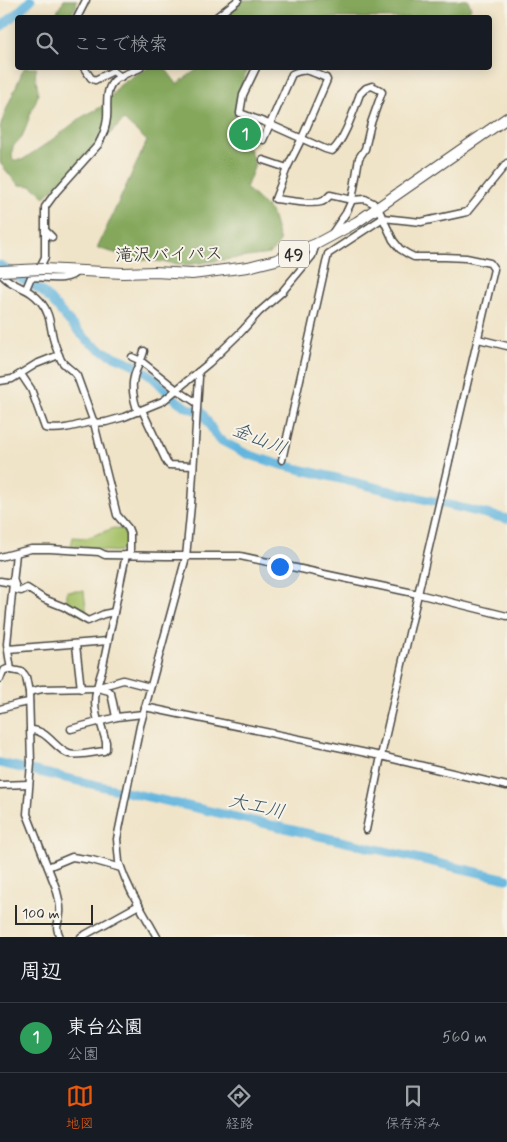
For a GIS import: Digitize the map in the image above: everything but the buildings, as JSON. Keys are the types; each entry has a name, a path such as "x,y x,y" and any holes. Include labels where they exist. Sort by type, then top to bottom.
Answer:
{"highway":[{"name":"滝沢バイパス","path":"0,272 43,269 192,274 248,267 276,260 329,238 357,222 507,118"}],"street":[{"path":"78,15 86,0"},
{"path":"219,15 238,0"},
{"path":"85,70 91,78 95,80 113,71 121,77"},
{"path":"35,277 45,256 44,211 48,202 103,136 107,118 109,89 114,81 136,70"},
{"path":"255,70 243,95 240,113 332,151 341,140 360,94 366,88 372,86 382,92 360,158 352,200 346,213 329,238"},
{"path":"263,140 292,74 306,70 326,78 327,80 275,199 318,203 323,202 330,194 352,200 365,199 378,208 393,240 400,249 408,254 414,257 466,258 490,263 494,269 381,756 366,830"},
{"path":"263,160 287,168"},
{"path":"282,460 326,270 328,254 383,218 421,222 466,212 507,163"},
{"path":"45,230 52,237"},
{"path":"21,374 31,389 46,428 66,428 114,420 163,401 198,372 282,292 312,256 316,244"},
{"path":"26,289 31,277 65,278 77,273 78,270"},
{"path":"0,272 10,282 26,289 35,296 46,309 55,346 64,364 76,374 94,422 117,515 125,523 130,533 128,555 102,670 96,688 95,706 106,742 106,749 104,751 73,755 67,753 40,731 30,730"},
{"path":"478,339 507,346"},
{"path":"144,351 133,378 134,398 167,463 169,465 193,466"},
{"path":"0,381 12,379 36,364 59,355"},
{"path":"132,357 141,361 177,390 197,403"},
{"path":"157,937 121,868 117,839 143,714 186,557 198,372"},
{"path":"0,557 31,549 186,557 240,556 418,594 507,616"},
{"path":"11,670 7,644 16,553"},
{"path":"0,581 12,581"},
{"path":"12,581 17,590 27,588 44,599 64,607 88,621 114,612"},
{"path":"8,649 108,641"},
{"path":"76,645 81,689"},
{"path":"0,679 3,671 7,669 24,674 29,692 31,763 27,814 59,900 60,914 56,930 60,937"},
{"path":"96,688 123,680 150,687"},
{"path":"29,692 42,689 96,688 109,690 116,717"},
{"path":"0,709 29,702"},
{"path":"145,706 381,756 507,786"},
{"path":"71,729 116,717 143,714"},
{"path":"0,786 29,784"},
{"path":"48,867 72,857 121,868"},
{"path":"82,937 139,905"}],"green space":[{"path":"64,0 77,0 76,7 70,15 55,15"},
{"path":"242,0 468,0 471,8 467,15 225,15"},
{"path":"23,70 36,70 35,76 38,90 37,98 25,130 12,149 13,160 22,160 82,117 103,106 120,85 144,70 166,70 177,84 196,70 246,70 235,111 236,119 226,136 226,142 229,147 240,150 249,148 255,165 246,188 271,211 280,242 270,254 185,265 133,258 97,248 147,141 124,120 45,197 32,186 19,185 0,163 0,127"},
{"path":"235,121 237,125 239,126 241,123 254,131 256,128 260,129 259,137 253,145 245,148 230,146 228,137"},
{"path":"114,528 123,529 127,548 114,552 84,546 71,546 73,537 86,538"},
{"path":"67,591 84,591 87,618 67,608"}],"waterway":[{"name":"金山川","path":"0,28 31,0"},
{"name":"金山川","path":"0,265 45,294 79,333 92,344 139,367 153,377 178,402 193,410 201,411 218,439 247,454 278,464 507,519"},
{"name":"大工川","path":"0,763 507,879"}],"place":[{"name":"東台公園","path":"245,134"}]}
